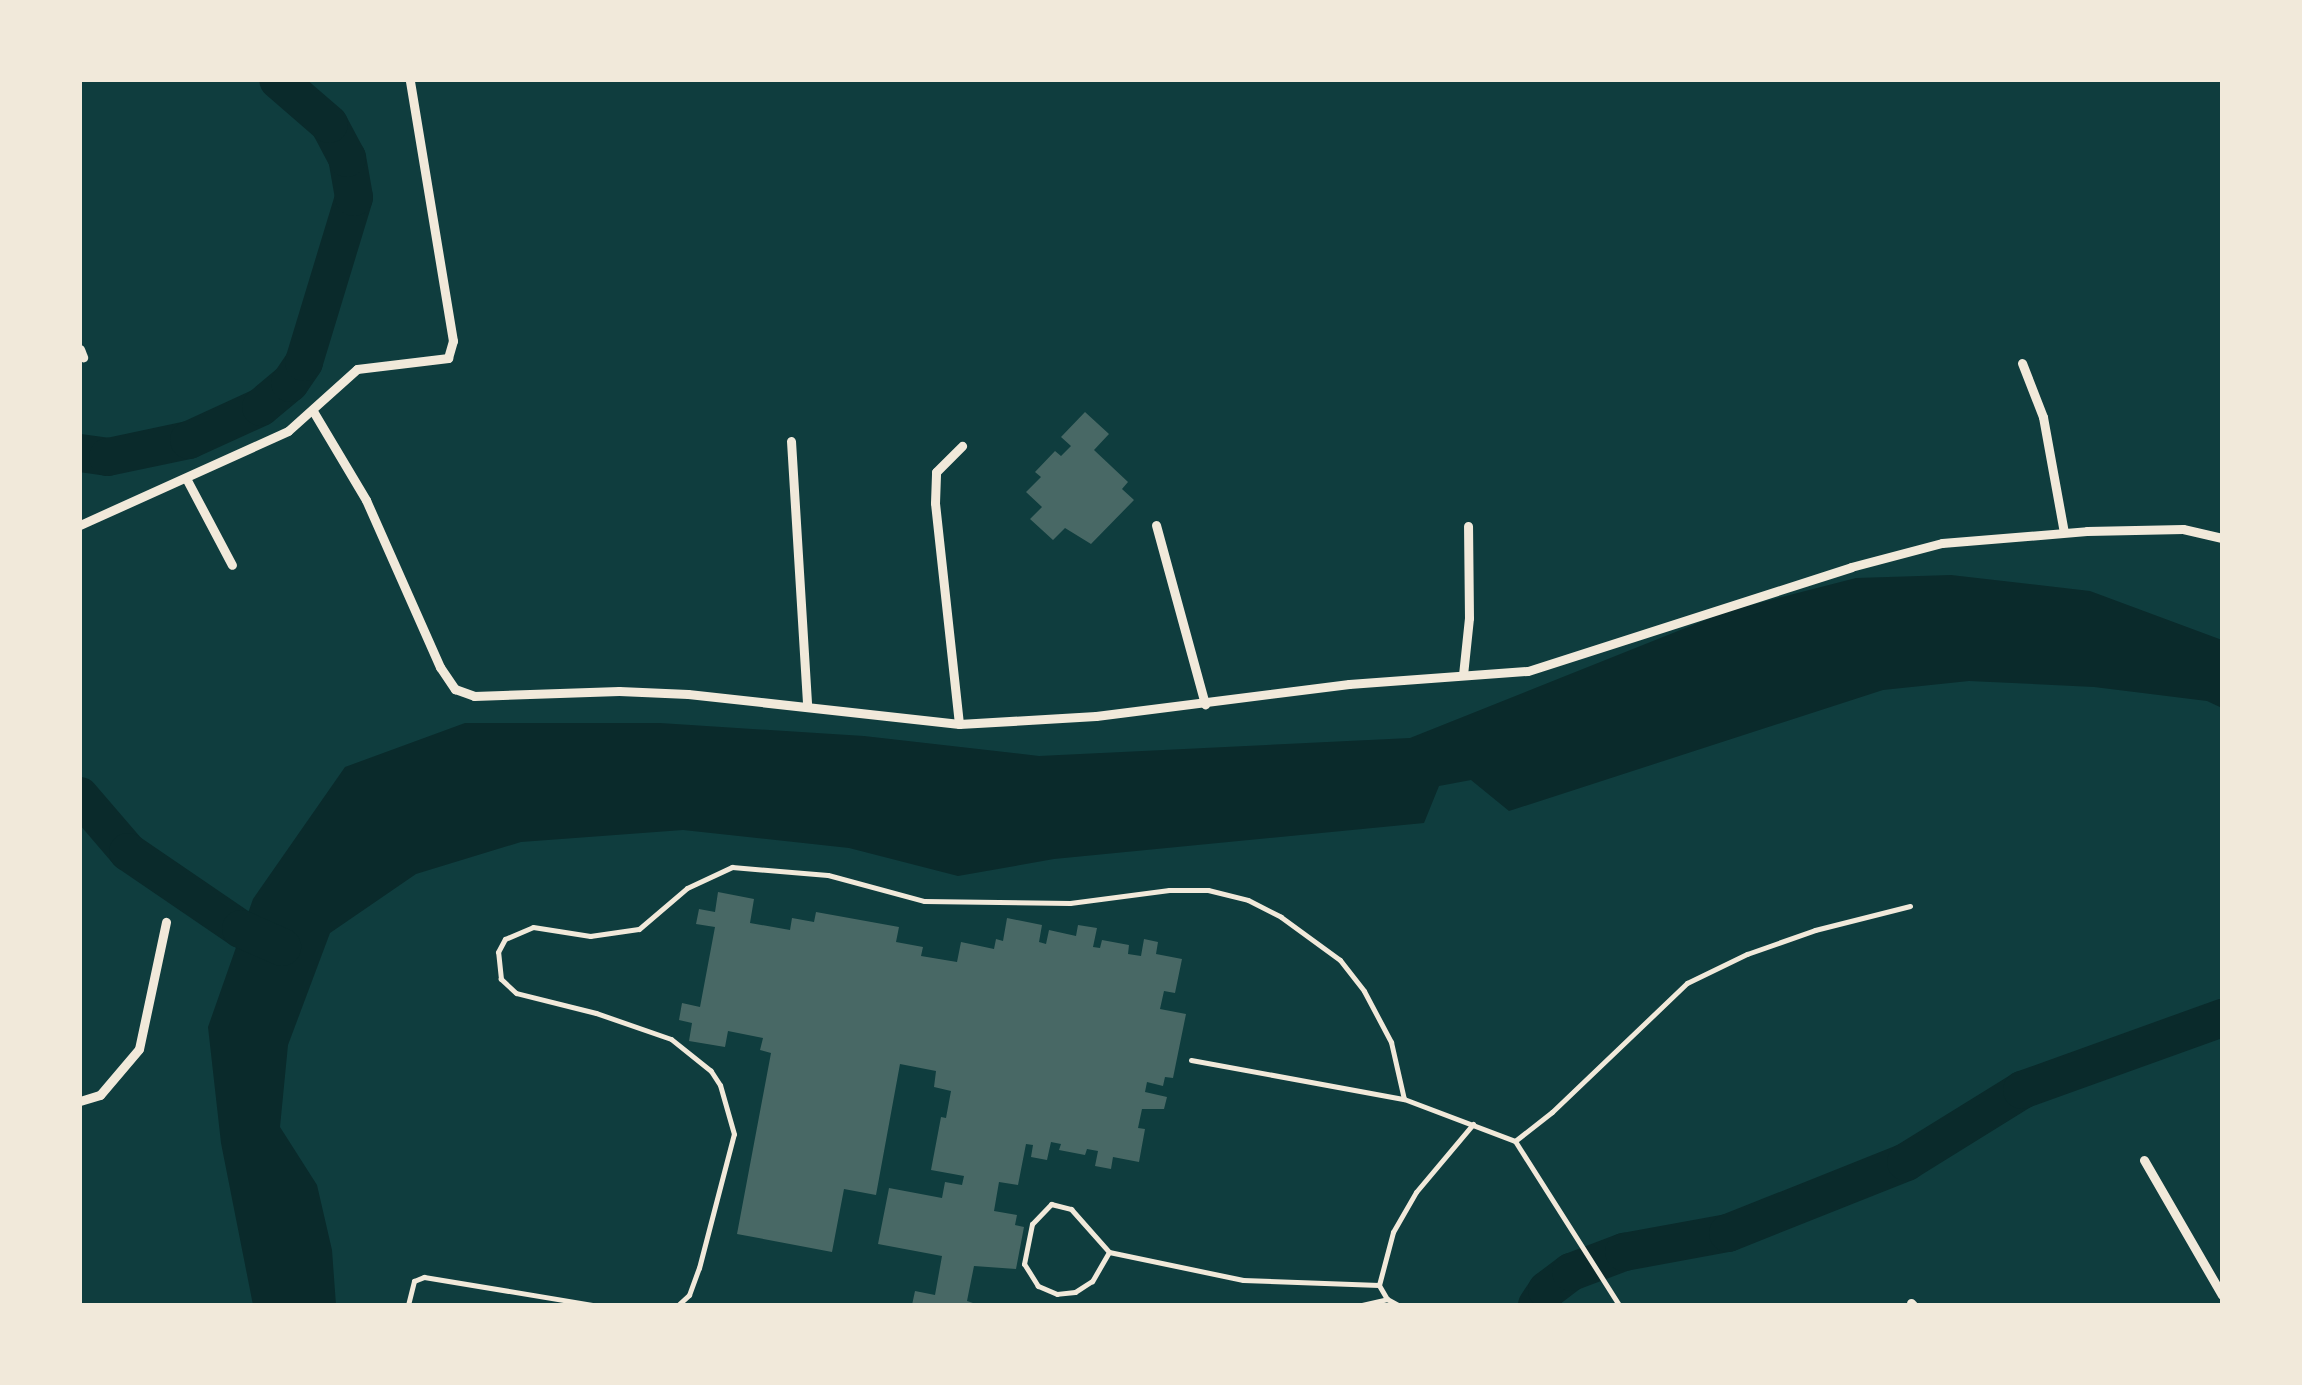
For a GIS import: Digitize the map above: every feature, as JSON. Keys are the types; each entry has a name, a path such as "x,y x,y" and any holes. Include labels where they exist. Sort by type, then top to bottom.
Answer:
{"street":[{"path":"80,524 188,480 288,431 356,369 439,361 452,351 410,80"},
{"path":"2022,362 2044,417 2064,532"},
{"path":"313,411 366,500 440,667 455,689 474,696 620,691 807,704 959,724 1205,704 1349,684 1528,671 1832,572 1942,543 2064,532 2183,529 2222,538"},
{"path":"791,441 807,704"},
{"path":"959,724 935,503 936,472 962,446"},
{"path":"188,480 232,566"},
{"path":"1156,525 1205,704"},
{"path":"1463,675 1469,618 1468,526"},
{"path":"80,1102 100,1095 138,1048 166,922"},
{"path":"2144,1160 2222,1295"}],"lane":[{"path":"678,1305 689,1295 698,1268 734,1134 720,1085 711,1071 672,1039 596,1013 516,993 501,979 498,952 505,939 533,927 590,936 639,929 688,888 732,867 828,875 924,901 1070,903 1169,890 1208,890 1248,900 1281,916 1340,960 1364,991 1391,1042 1404,1099"},
{"path":"1515,1141 1552,1112 1687,983 1747,954 1816,930 1910,906"},
{"path":"1192,1060 1404,1099 1515,1141 1618,1303"},
{"path":"1398,1305 1388,1299 1379,1285 1393,1232 1416,1192 1474,1123"},
{"path":"1109,1252 1092,1281 1075,1292 1056,1294 1038,1286 1024,1264 1032,1224 1051,1204 1070,1210 1109,1252 1244,1280 1379,1285"},
{"path":"408,1305 414,1281 424,1277 594,1305"},
{"path":"1362,1305 1388,1299"}],"water":[{"path":"1951,575 2090,591 2222,640 2222,708 2207,701 2094,687 1969,681 1883,690 1509,811 1471,780 1439,786 1424,823 1054,859 958,876 849,848 683,830 521,842 416,874 330,933 288,1045 280,1127 317,1185 332,1250 336,1305 253,1305 221,1143 208,1027 253,899 345,767 465,723 660,723 864,736 1039,756 1410,738 1728,611 1856,578"}],"building":[{"path":"1085,412 1109,434 1094,450 1128,482 1122,489 1134,500 1091,544 1065,528 1053,540 1030,519 1042,507 1026,492 1041,477 1035,472 1055,451 1061,456 1071,446 1061,437"},
{"path":"718,892 754,899 750,923 790,930 792,918 814,922 816,912 899,927 896,942 923,947 921,956 957,962 961,942 994,949 996,939 1003,941 1007,918 1042,925 1039,942 1046,944 1049,930 1076,936 1078,925 1097,928 1093,947 1100,948 1102,940 1129,945 1128,954 1141,956 1144,939 1158,942 1156,954 1182,959 1175,993 1164,991 1160,1009 1186,1014 1173,1078 1165,1077 1163,1086 1147,1082 1145,1092 1167,1097 1164,1109 1142,1109 1138,1128 1145,1129 1139,1162 1113,1157 1111,1169 1095,1166 1098,1151 1087,1149 1085,1155 1059,1150 1061,1144 1051,1142 1047,1160 1031,1157 1033,1145 1026,1144 1018,1185 999,1182 994,1211 1017,1215 1015,1225 1024,1227 1016,1269 974,1266 967,1301 979,1305 912,1305 915,1291 935,1295 942,1256 878,1244 889,1188 942,1198 945,1182 962,1185 964,1176 931,1170 941,1117 946,1118 951,1091 934,1087 936,1071 900,1064 876,1195 844,1189 832,1252 737,1234 771,1053 760,1050 763,1038 728,1031 725,1047 689,1041 692,1023 679,1020 682,1003 700,1007 715,927 696,924 699,909 715,912"}],"waterway":[{"path":"80,453 108,457 189,440 261,407 290,383 304,362 354,197 347,158 329,124 278,80"},
{"path":"80,796 128,852 241,929 282,947"},
{"path":"1537,1305 1547,1290 1571,1272 1624,1252 1728,1233 1906,1162 2022,1090 2222,1018"}]}
